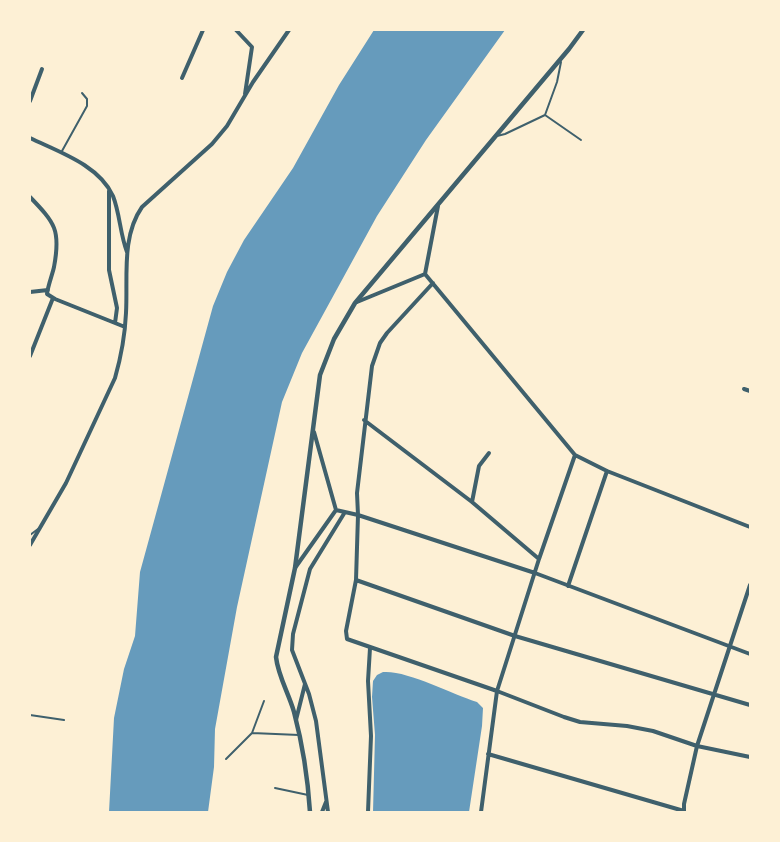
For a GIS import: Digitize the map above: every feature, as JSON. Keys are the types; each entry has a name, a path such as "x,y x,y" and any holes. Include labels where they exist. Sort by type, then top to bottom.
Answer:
{"street":[{"path":"182,78 203,30"},
{"path":"236,30 252,48 251,65 244,98"},
{"path":"30,545 66,483 115,378 125,327 127,254 132,226 142,207 212,144 227,126 289,30"},
{"path":"310,812 296,720 276,657 295,568 320,376 334,339 354,303 438,206 583,30"},
{"path":"30,101 42,69"},
{"path":"30,138 92,170 109,190 118,216 121,237 127,254"},
{"path":"109,190 109,270 117,308 114,323"},
{"path":"30,197 50,218 56,230 54,267 47,294 125,327"},
{"path":"425,274 438,206"},
{"path":"425,274 575,454 606,471 750,527"},
{"path":"354,303 425,274"},
{"path":"433,283 405,311 380,343 372,366 364,420 357,492 356,580 346,634 350,641 497,691 572,720 653,731 697,746 750,757"},
{"path":"30,292 48,290"},
{"path":"30,356 53,298"},
{"path":"744,389 750,391"},
{"path":"364,420 472,502 539,559"},
{"path":"313,430 336,510"},
{"path":"472,502 478,470 489,453"},
{"path":"480,812 497,691 575,454"},
{"path":"568,586 606,471"},
{"path":"336,510 358,515 535,573 750,654"},
{"path":"295,568 336,510"},
{"path":"328,812 316,721 294,656 293,634 310,569 345,512"},
{"path":"356,580 515,636 750,706"},
{"path":"488,754 684,811 697,746 750,585"},
{"path":"368,812 371,736 368,681 370,648"},
{"path":"296,720 305,684"},
{"path":"322,812 327,800"}],"lane":[{"path":"495,136 505,134 545,115 557,82 561,59"},
{"path":"61,153 87,106 87,99 82,93"},
{"path":"545,115 581,140"},
{"path":"30,535 42,526"},
{"path":"226,758 252,732 264,701"},
{"path":"30,715 64,720"},
{"path":"252,732 299,735"},
{"path":"276,788 308,795"}],"water":[{"path":"374,30 505,30 426,140 377,216 302,353 282,402 237,607 215,729 214,767 208,812 109,812 114,718 124,669 135,636 140,572 213,306 227,272 244,240 293,168 339,85"},
{"path":"383,672 393,672 417,679 477,702 483,708 469,812 373,812 375,735 372,697 373,681 377,675"}]}
